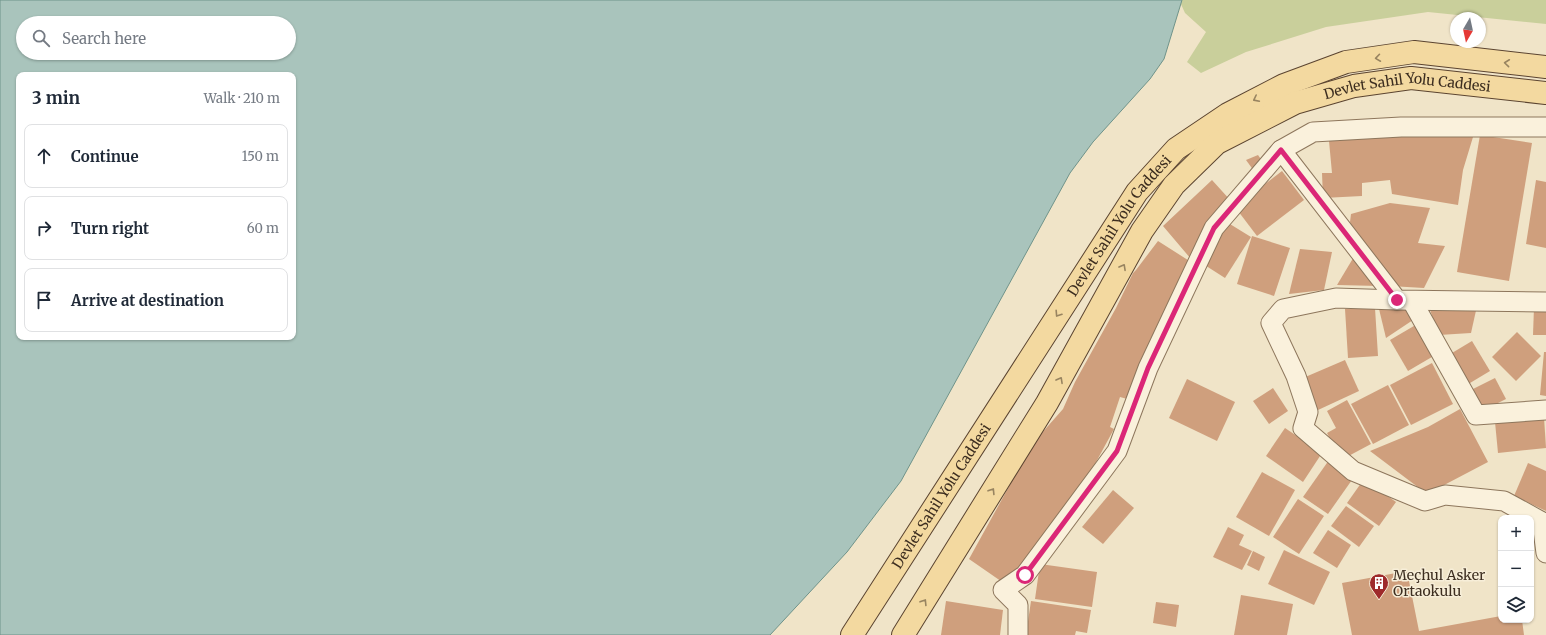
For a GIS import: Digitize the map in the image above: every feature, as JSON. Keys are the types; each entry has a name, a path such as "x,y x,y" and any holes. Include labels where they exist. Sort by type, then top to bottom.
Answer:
{"main road":[{"name":"Devlet Sahil Yolu Caddesi","path":"852,635 1136,192 1176,149 1228,114 1284,85 1346,62 1414,52 1546,67"},
{"name":"Devlet Sahil Yolu Caddesi","path":"903,635 1047,403 1142,231 1174,185 1217,143 1295,103 1354,86 1411,78 1546,93"}],"street":[{"path":"1018,635 1018,606 1003,590 1025,575 1117,451 1148,368 1214,228 1281,150 1313,132 1401,127 1546,127"},
{"path":"1281,150 1404,301 1476,415 1546,410"},
{"path":"1546,302 1404,301 1336,298 1283,310 1271,322 1296,376 1308,412 1303,428 1353,470 1425,501 1445,495 1504,501 1544,523 1546,553"}],"green space":[{"path":"1182,0 1546,0 1546,24 1486,18 1486,12 1450,12 1450,14 1428,12 1326,27 1246,52 1201,73 1187,62 1206,32 1185,13 1180,2"}],"water":[{"path":"0,0 1182,0 1164,59 1150,79 1093,142 1070,173 901,481 847,552 770,635 0,635"}],"building":[{"path":"1425,133 1473,137 1463,170 1458,205 1392,194 1390,180 1362,183 1362,196 1323,198 1322,173 1332,173 1329,141"},
{"path":"1480,135 1532,143 1509,281 1457,272"},
{"path":"1258,155 1265,165 1254,171 1246,160"},
{"path":"1282,171 1304,200 1257,236 1235,207"},
{"path":"1212,180 1231,201 1206,224 1191,259 1163,226"},
{"path":"1536,180 1546,182 1546,248 1526,244"},
{"path":"1390,203 1430,208 1418,243 1445,246 1424,288 1390,286 1355,239 1350,222 1351,214"},
{"path":"1225,221 1251,237 1225,278 1200,262"},
{"path":"1252,236 1290,248 1274,296 1237,284"},
{"path":"1158,241 1191,262 1131,400 1120,397 1110,427 1114,429 1089,475 1008,586 969,559 1033,443 1063,409 1075,382 1116,308 1133,273"},
{"path":"1300,249 1332,252 1324,290 1289,294"},
{"path":"1355,255 1379,286 1337,285"},
{"path":"1407,305 1413,320 1386,338 1379,309"},
{"path":"1477,306 1471,333 1439,335 1429,307"},
{"path":"1534,307 1546,307 1546,335 1533,335"},
{"path":"1375,308 1378,356 1348,358 1345,309"},
{"path":"1419,323 1437,354 1408,371 1390,340"},
{"path":"1517,332 1541,356 1516,381 1492,357"},
{"path":"1472,341 1490,371 1465,386 1447,356"},
{"path":"1544,352 1546,352 1546,396 1540,395"},
{"path":"1345,360 1359,391 1318,410 1303,378"},
{"path":"1432,363 1453,404 1411,425 1390,385"},
{"path":"1495,378 1506,399 1484,410 1473,389"},
{"path":"1187,379 1235,402 1217,441 1169,418"},
{"path":"1388,385 1409,425 1373,444 1351,404"},
{"path":"1273,388 1288,411 1269,424 1253,401"},
{"path":"1347,400 1371,444 1341,460 1327,433 1336,428 1327,411"},
{"path":"1460,409 1488,462 1427,494 1370,451 1428,427"},
{"path":"1544,417 1546,448 1498,453 1495,422"},
{"path":"1285,428 1322,453 1303,482 1266,456"},
{"path":"1329,460 1354,477 1328,514 1303,497"},
{"path":"1528,463 1546,471 1546,511 1514,496"},
{"path":"1262,472 1295,490 1269,536 1236,517"},
{"path":"1364,479 1396,502 1379,526 1347,503"},
{"path":"1113,490 1134,508 1103,544 1082,527"},
{"path":"1298,499 1324,516 1299,554 1273,537"},
{"path":"1346,506 1374,526 1359,547 1331,526"},
{"path":"1228,527 1244,535 1239,545 1252,551 1242,570 1213,557"},
{"path":"1328,530 1351,545 1337,568 1313,553"},
{"path":"1284,550 1330,572 1314,605 1268,584"},
{"path":"1253,551 1265,557 1259,571 1247,565"},
{"path":"1040,564 1097,572 1092,607 1035,599"},
{"name":"Meçhul Asker Ortaokulu","path":"1407,571 1419,631 1498,617 1498,623 1522,623 1524,635 1352,635 1342,583"},
{"path":"1241,595 1293,604 1287,635 1234,635"},
{"path":"946,601 1003,610 1000,635 941,635"},
{"path":"1031,601 1091,610 1087,633 1076,631 1075,635 1026,635"},
{"path":"1156,602 1179,605 1176,627 1153,623"}],"place":[{"name":"Meçhul Asker Ortaokulu","path":"1379,600"}],"route":[{"path":"1025,575 1117,451 1148,368 1214,228 1281,150 1397,300"}]}
